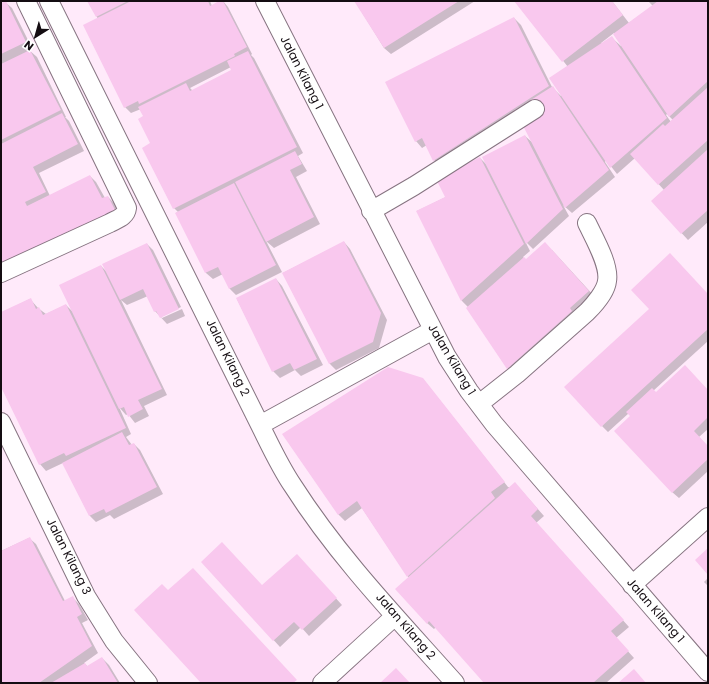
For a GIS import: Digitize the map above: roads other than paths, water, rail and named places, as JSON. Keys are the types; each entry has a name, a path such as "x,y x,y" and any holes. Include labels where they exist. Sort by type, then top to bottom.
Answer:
{"street":[{"path":"1,273 110,223 124,215 127,208 26,1"},
{"name":"Jalan Kilang 2","path":"49,1 260,425 292,486 336,547 455,683"},
{"name":"Jalan Kilang 1","path":"265,1 371,211 447,357 494,424 708,672"},
{"path":"371,211 414,186 535,109"},
{"path":"479,404 523,369 597,302 607,282 607,268 587,223"},
{"path":"260,425 433,330"},
{"name":"Jalan Kilang 3","path":"1,422 86,596 114,641 148,683"},
{"path":"632,585 708,517"},
{"path":"322,683 395,616"}]}
